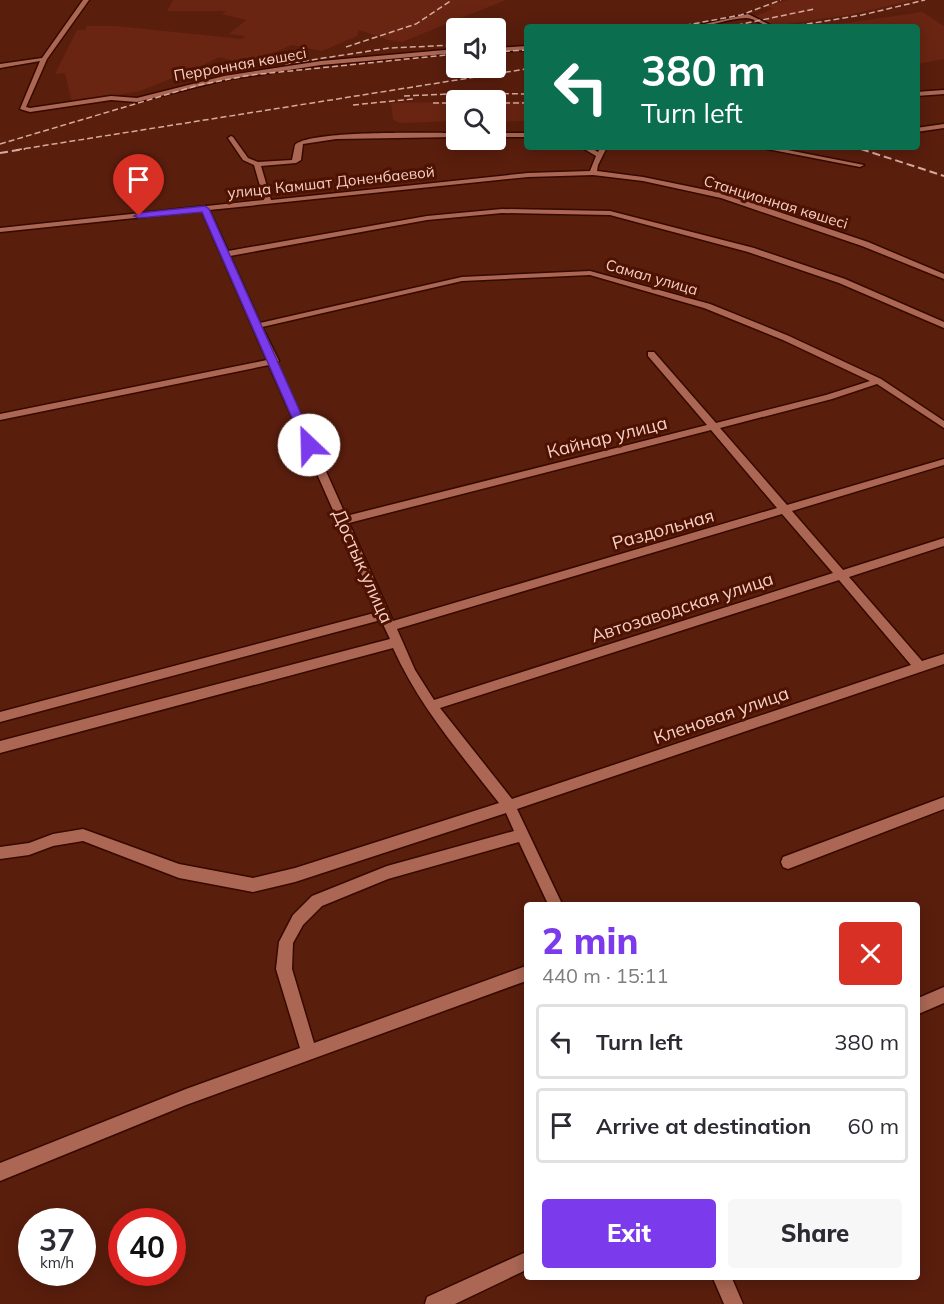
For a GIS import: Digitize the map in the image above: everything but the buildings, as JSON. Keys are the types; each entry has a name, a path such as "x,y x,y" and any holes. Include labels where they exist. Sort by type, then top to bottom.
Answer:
{"street":[{"path":"0,66 44,59 86,0"},
{"path":"709,24 748,16 765,24"},
{"path":"506,49 524,48"},
{"name":"Перронная көшесі","path":"44,59 21,108 30,110 111,98 136,100 224,78 321,63 446,52"},
{"path":"920,94 944,92"},
{"path":"920,129 944,126"},
{"path":"231,138 245,159 257,164 294,162 297,160 298,145 301,142 336,137 446,135"},
{"path":"506,135 524,135"},
{"path":"590,150 599,155"},
{"path":"593,173 602,150"},
{"path":"777,150 860,165"},
{"path":"257,164 268,202"},
{"name":"улица Камшат Доненбаевой","path":"0,230 528,175 593,173"},
{"name":"Станционная көшесі","path":"593,173 644,179 723,196 865,244 944,277"},
{"name":"Достык улица","path":"205,209 410,672 431,706 509,806 554,902"},
{"path":"225,254 428,218 502,211 610,213 751,250 842,280 944,325"},
{"name":"Самал улица","path":"256,326 462,279 590,273 707,306 786,338 878,381 944,424"},
{"path":"651,354 920,667"},
{"path":"0,417 274,361"},
{"name":"Кайнар улица","path":"343,520 829,397 878,381"},
{"name":"Раздольная","path":"0,717 388,621 785,510 944,462"},
{"name":"Автозаводская улица","path":"431,706 944,542"},
{"path":"0,747 397,642"},
{"name":"Кленовая улица","path":"0,853 28,849 53,840 83,835 179,870 253,885 295,875 509,806 944,659"},
{"path":"788,862 944,803"},
{"path":"309,1052 284,969 286,942 298,920 317,901 387,873 522,835"},
{"path":"0,1172 186,1097 524,975"},
{"path":"920,1004 944,995"},
{"path":"434,1304 524,1262"},
{"path":"723,1280 734,1304"}],"shaded area":[{"path":"173,0 506,0 461,18 446,18 446,24 402,42 359,30 357,36 322,51 292,45 247,64 219,57 198,68 140,91 72,103 65,73 55,74 77,30 85,30 87,26 116,26 242,39 245,36 229,34 246,20 222,14 226,11 167,11"},
{"path":"788,0 914,0 848,15 787,24 769,24 755,16 773,9 766,6"},
{"path":"922,12 944,26 944,59 920,63 920,24 840,24"},
{"path":"506,101 524,101 524,121 506,122"},
{"path":"446,102 446,121 400,123 393,120 391,103"}],"railway":[{"path":"346,47 416,24 452,0"},
{"path":"692,24 741,15 781,0"},
{"path":"807,24 862,15 925,0"},
{"path":"742,24 814,9"},
{"path":"285,64 389,48 446,45"},
{"path":"506,51 524,50"},
{"path":"0,144 199,85 251,75 446,55"},
{"path":"16,150 524,69"},
{"path":"404,96 471,93 524,94"},
{"path":"353,105 413,99"},
{"path":"433,103 446,103"},
{"path":"506,103 524,103"},
{"path":"0,153 25,149"},
{"path":"864,150 944,176"}],"route":[{"path":"139,216 205,209 256,326 274,361 309,445"}]}
